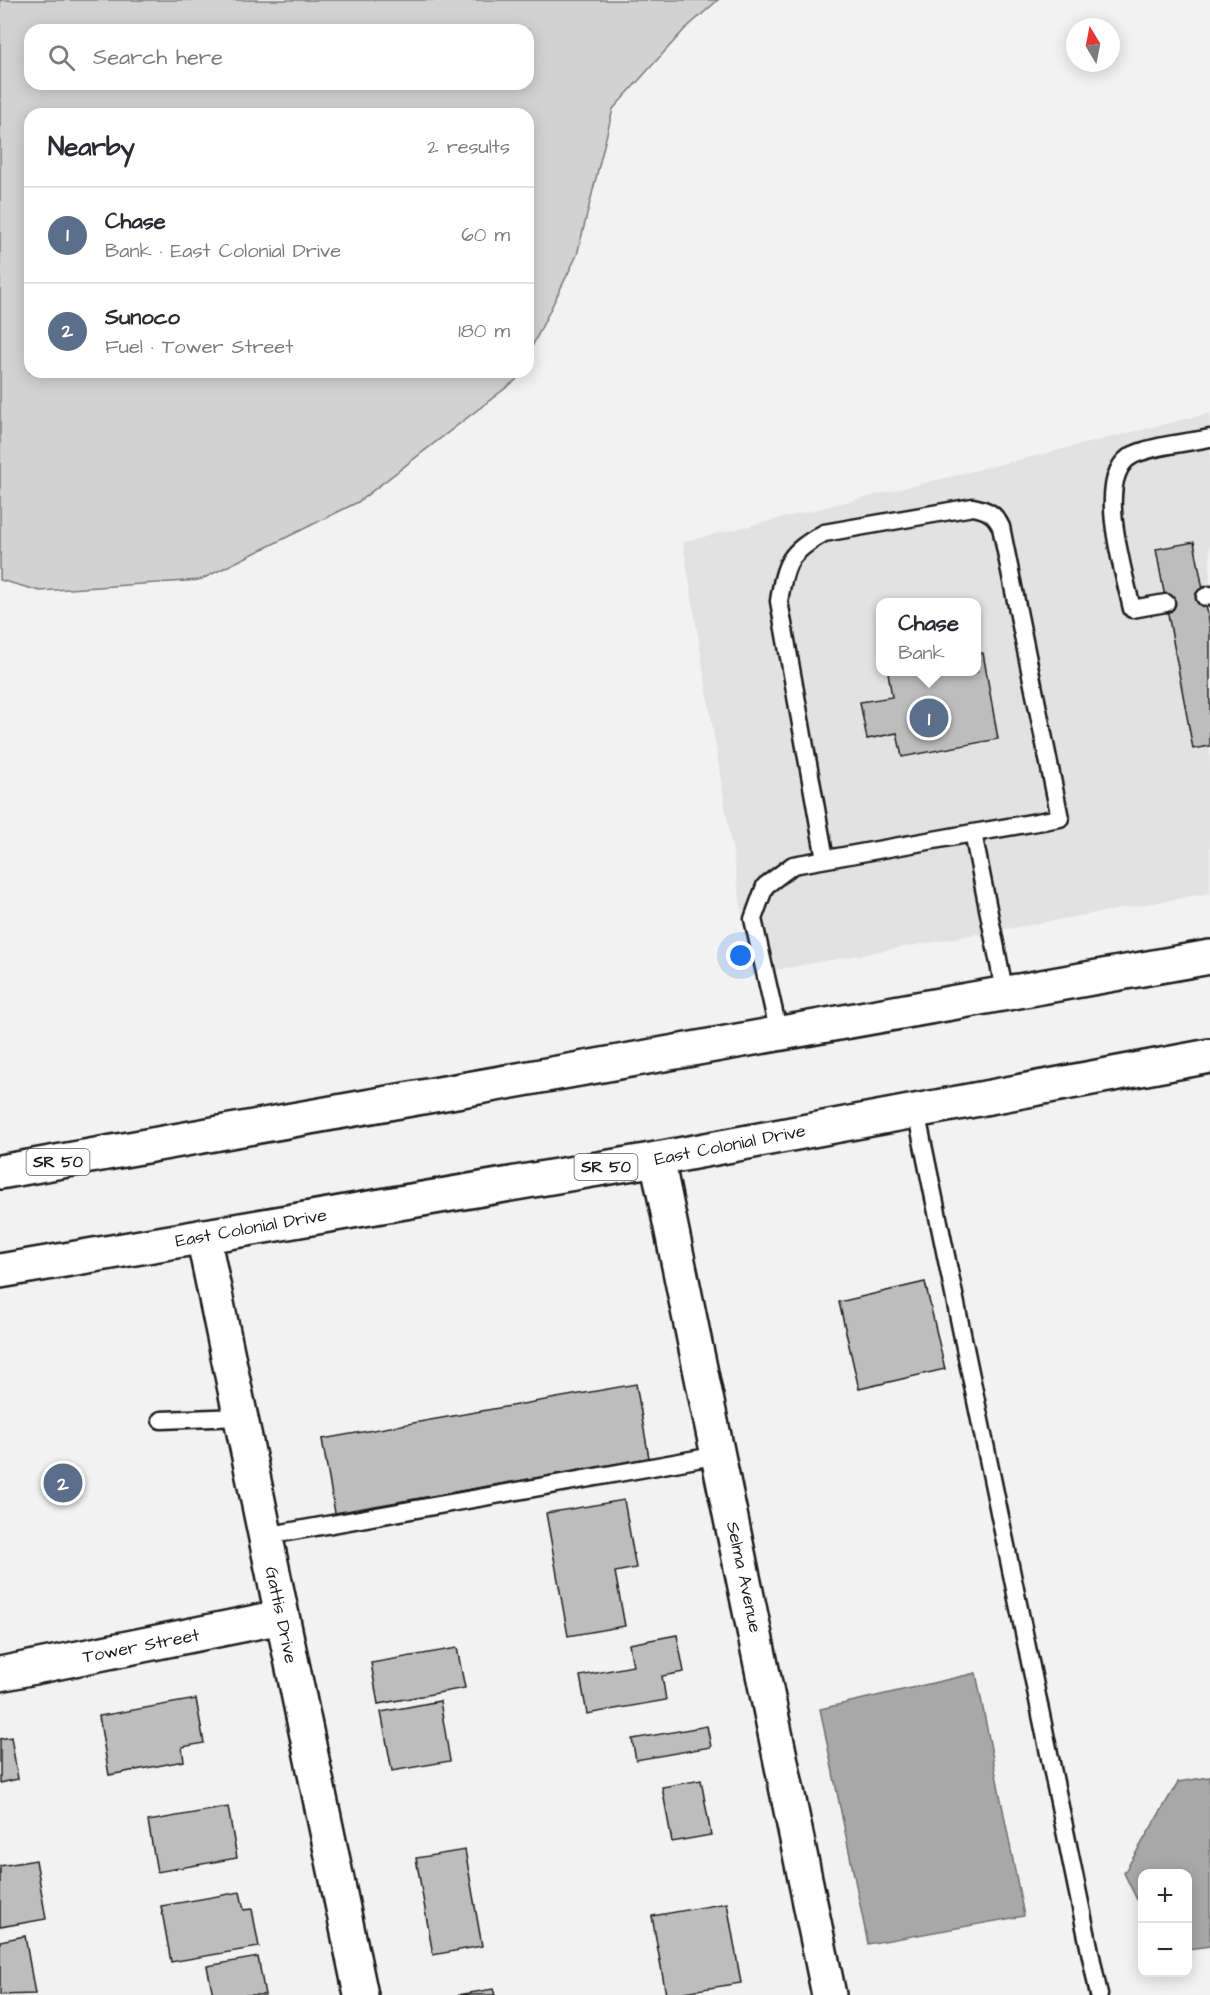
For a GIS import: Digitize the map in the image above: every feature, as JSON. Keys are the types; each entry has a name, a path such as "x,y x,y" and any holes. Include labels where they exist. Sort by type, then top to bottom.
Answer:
{"main road":[{"name":"SR 50","path":"0,1172 1210,957"},
{"name":"East Colonial Drive","path":"0,1271 657,1159 1210,1056"},
{"name":"Selma Avenue","path":"657,1159 829,1995"},
{"name":"Gattis Drive","path":"203,1236 361,1995"},
{"name":"Tower Street","path":"0,1674 281,1617"}],"lane":[{"path":"1166,603 1132,609 1112,511 1113,484 1120,466 1132,456 1210,438"},
{"path":"779,1034 753,919 765,886 793,865 1060,818 1001,527 996,517 987,510 973,507 824,534 807,543 789,559 782,577 779,602 825,859"},
{"path":"973,834 1005,994"},
{"path":"916,1110 1099,1995"},
{"path":"161,1420 240,1417"},
{"path":"265,1536 719,1455"}],"shaded area":[{"path":"0,0 718,0 684,30 613,109 577,255 534,343 534,108 24,108 24,378 517,378 358,502 200,580 40,591 0,580"},
{"path":"1210,413 1210,893 752,974 683,542"},
{"path":"976,1673 1024,1916 868,1944 820,1709"},
{"path":"1210,1777 1210,1946 1192,1948 1192,1869 1138,1869 1138,1902 1124,1873 1178,1782"}],"building":[{"path":"1194,542 1210,626 1210,746 1193,749 1156,549"},
{"path":"981,653 983,653 998,739 902,757 897,733 867,739 860,702 892,697 889,676 981,676"},
{"path":"925,1282 945,1369 859,1389 839,1302"},
{"path":"636,1384 649,1458 335,1513 322,1439"},
{"path":"624,1500 636,1568 615,1572 625,1626 568,1636 546,1513"},
{"path":"677,1635 684,1672 662,1676 666,1700 587,1714 580,1676 633,1666 629,1644"},
{"path":"457,1648 465,1688 378,1704 371,1663"},
{"path":"196,1699 204,1743 182,1747 184,1761 109,1775 99,1716"},
{"path":"440,1701 450,1761 392,1771 381,1712"},
{"path":"707,1726 711,1747 636,1760 632,1739"},
{"path":"11,1737 18,1779 0,1783 0,1739"},
{"path":"701,1780 711,1835 672,1842 662,1787"},
{"path":"228,1807 237,1858 157,1872 148,1821"},
{"path":"465,1850 482,1946 433,1955 416,1858"},
{"path":"36,1860 46,1919 0,1927 0,1866"},
{"path":"240,1892 244,1910 252,1909 259,1947 171,1962 161,1906"},
{"path":"727,1903 741,1983 666,1995 652,1916"},
{"path":"25,1936 35,1994 0,1995 0,1941"},
{"path":"258,1957 265,1995 213,1995 207,1966"},
{"path":"493,1989 495,1995 458,1995"}],"place":[{"name":"Chase","path":"929,718"},
{"name":"Sunoco","path":"63,1483"}]}
